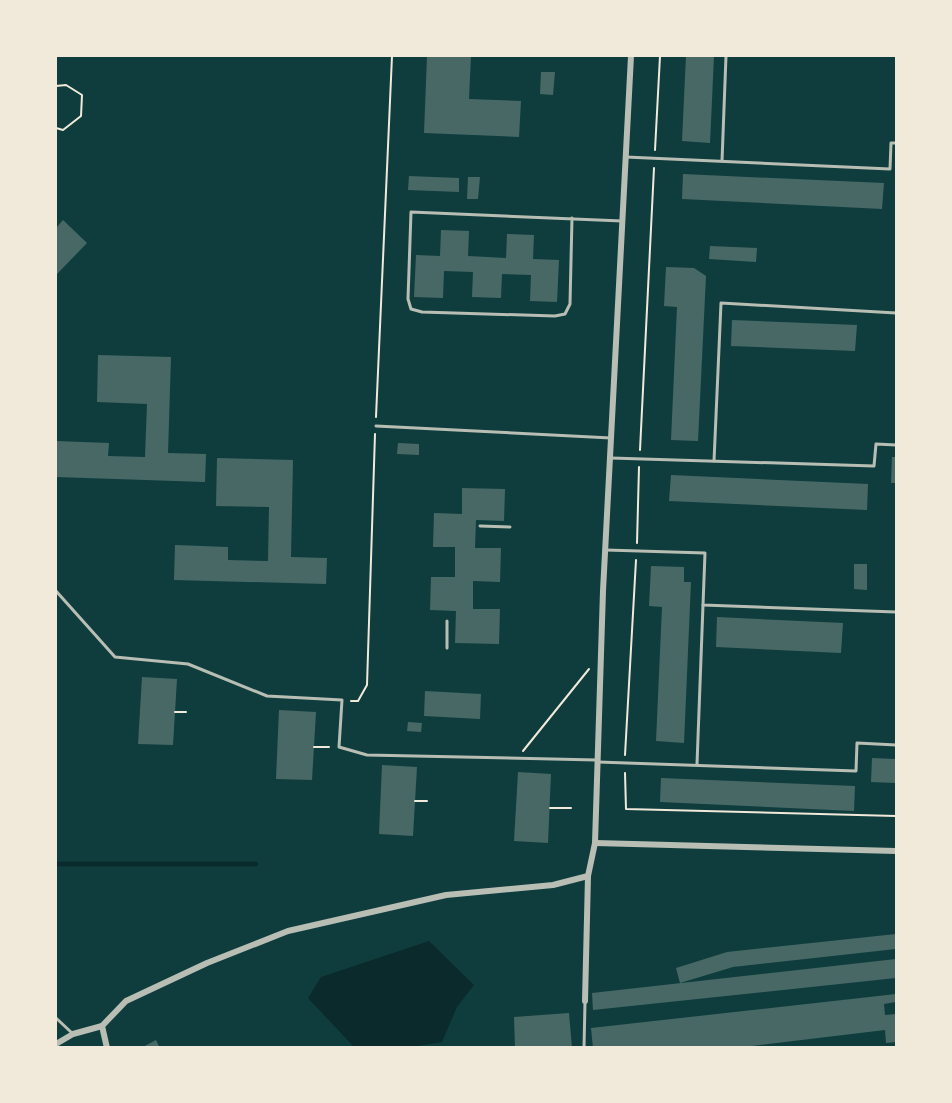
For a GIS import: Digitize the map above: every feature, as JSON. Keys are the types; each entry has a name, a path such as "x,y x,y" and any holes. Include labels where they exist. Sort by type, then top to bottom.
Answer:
{"street":[{"path":"585,1001 588,876 595,843 596,761 631,56"},
{"path":"595,843 897,851"},
{"path":"56,1044 73,1034 102,1026 126,1001 207,963 288,931 446,895 553,885 588,876"},
{"path":"102,1026 107,1047"}],"lane":[{"path":"722,161 726,56"},
{"path":"626,157 890,169 891,143 897,143"},
{"path":"572,218 570,304 565,314 555,316 433,312 411,309 408,299 411,212 572,218 622,221"},
{"path":"714,461 721,303 897,313"},
{"path":"376,426 612,438"},
{"path":"611,458 874,466 876,444 897,445"},
{"path":"480,526 510,527"},
{"path":"606,550 705,553 697,764"},
{"path":"56,591 115,657 188,664 267,696 342,700 339,747 367,755 856,771 857,743 897,745"},
{"path":"703,605 897,612"},
{"path":"447,621 447,648"},
{"path":"584,1047 585,1001"},
{"path":"56,1018 73,1034"}],"path":[{"path":"342,700 358,701 367,685 392,56"},
{"path":"660,56 625,763 626,809 897,816"},
{"path":"56,86 66,85 82,95 81,116 63,130 56,128"},
{"path":"517,759 601,655"},
{"path":"175,712 186,712"},
{"path":"314,747 339,747"},
{"path":"415,801 427,801"},
{"path":"550,808 572,808"}],"water":[{"path":"429,941 474,985 457,1007 442,1042 411,1047 354,1047 308,998 321,977"}],"building":[{"path":"427,56 471,56 469,99 521,101 519,137 424,133"},
{"path":"686,56 714,56 710,143 682,141"},
{"path":"541,72 555,72 553,95 540,94"},
{"path":"683,174 884,183 882,209 682,199"},
{"path":"409,176 459,178 459,192 408,190"},
{"path":"468,177 480,177 478,199 467,199"},
{"path":"63,220 87,243 56,275 56,228"},
{"path":"441,230 469,231 468,256 506,258 507,234 534,235 533,259 559,260 557,302 530,301 531,275 502,274 501,298 472,297 473,272 444,271 443,298 414,297 416,255 440,256"},
{"path":"710,246 757,248 756,262 709,259"},
{"path":"666,267 694,268 706,276 698,441 671,440 677,307 664,306"},
{"path":"732,320 857,325 855,351 731,346"},
{"path":"98,355 171,357 168,453 206,454 205,482 56,477 56,441 109,443 108,456 145,457 147,404 97,402"},
{"path":"398,443 419,444 419,455 397,454"},
{"path":"892,457 896,457 896,483 891,483"},
{"path":"217,458 293,460 291,557 327,558 326,584 174,580 175,545 228,547 228,560 268,561 269,507 216,506"},
{"path":"671,475 868,484 867,510 669,501"},
{"path":"462,488 505,489 504,521 476,520 475,548 501,548 500,582 473,581 473,609 500,609 499,644 455,643 456,611 430,610 431,577 455,577 455,547 433,547 434,513 462,514"},
{"path":"854,564 867,564 867,590 854,589"},
{"path":"651,566 684,567 684,582 691,582 684,743 656,741 662,607 649,606"},
{"path":"717,617 843,623 841,653 716,647"},
{"path":"142,677 177,679 173,745 138,744"},
{"path":"425,691 481,694 480,719 424,716"},
{"path":"279,710 316,712 312,780 276,779"},
{"path":"408,722 422,723 421,732 407,731"},
{"path":"872,758 896,759 896,783 871,782"},
{"path":"382,765 417,767 413,836 379,834"},
{"path":"518,772 551,774 548,843 514,841"},
{"path":"661,778 855,786 854,811 660,802"},
{"path":"896,934 896,949 733,967 680,983 676,968 727,952"},
{"path":"896,959 896,978 593,1010 592,993"},
{"path":"896,994 896,1002 884,1004 885,1015 896,1014 896,1042 886,1043 885,1030 736,1048 593,1048 591,1028"},
{"path":"569,1013 572,1048 515,1048 514,1017"},
{"path":"156,1040 160,1048 141,1048"}],"waterway":[{"path":"56,864 256,864"}]}
